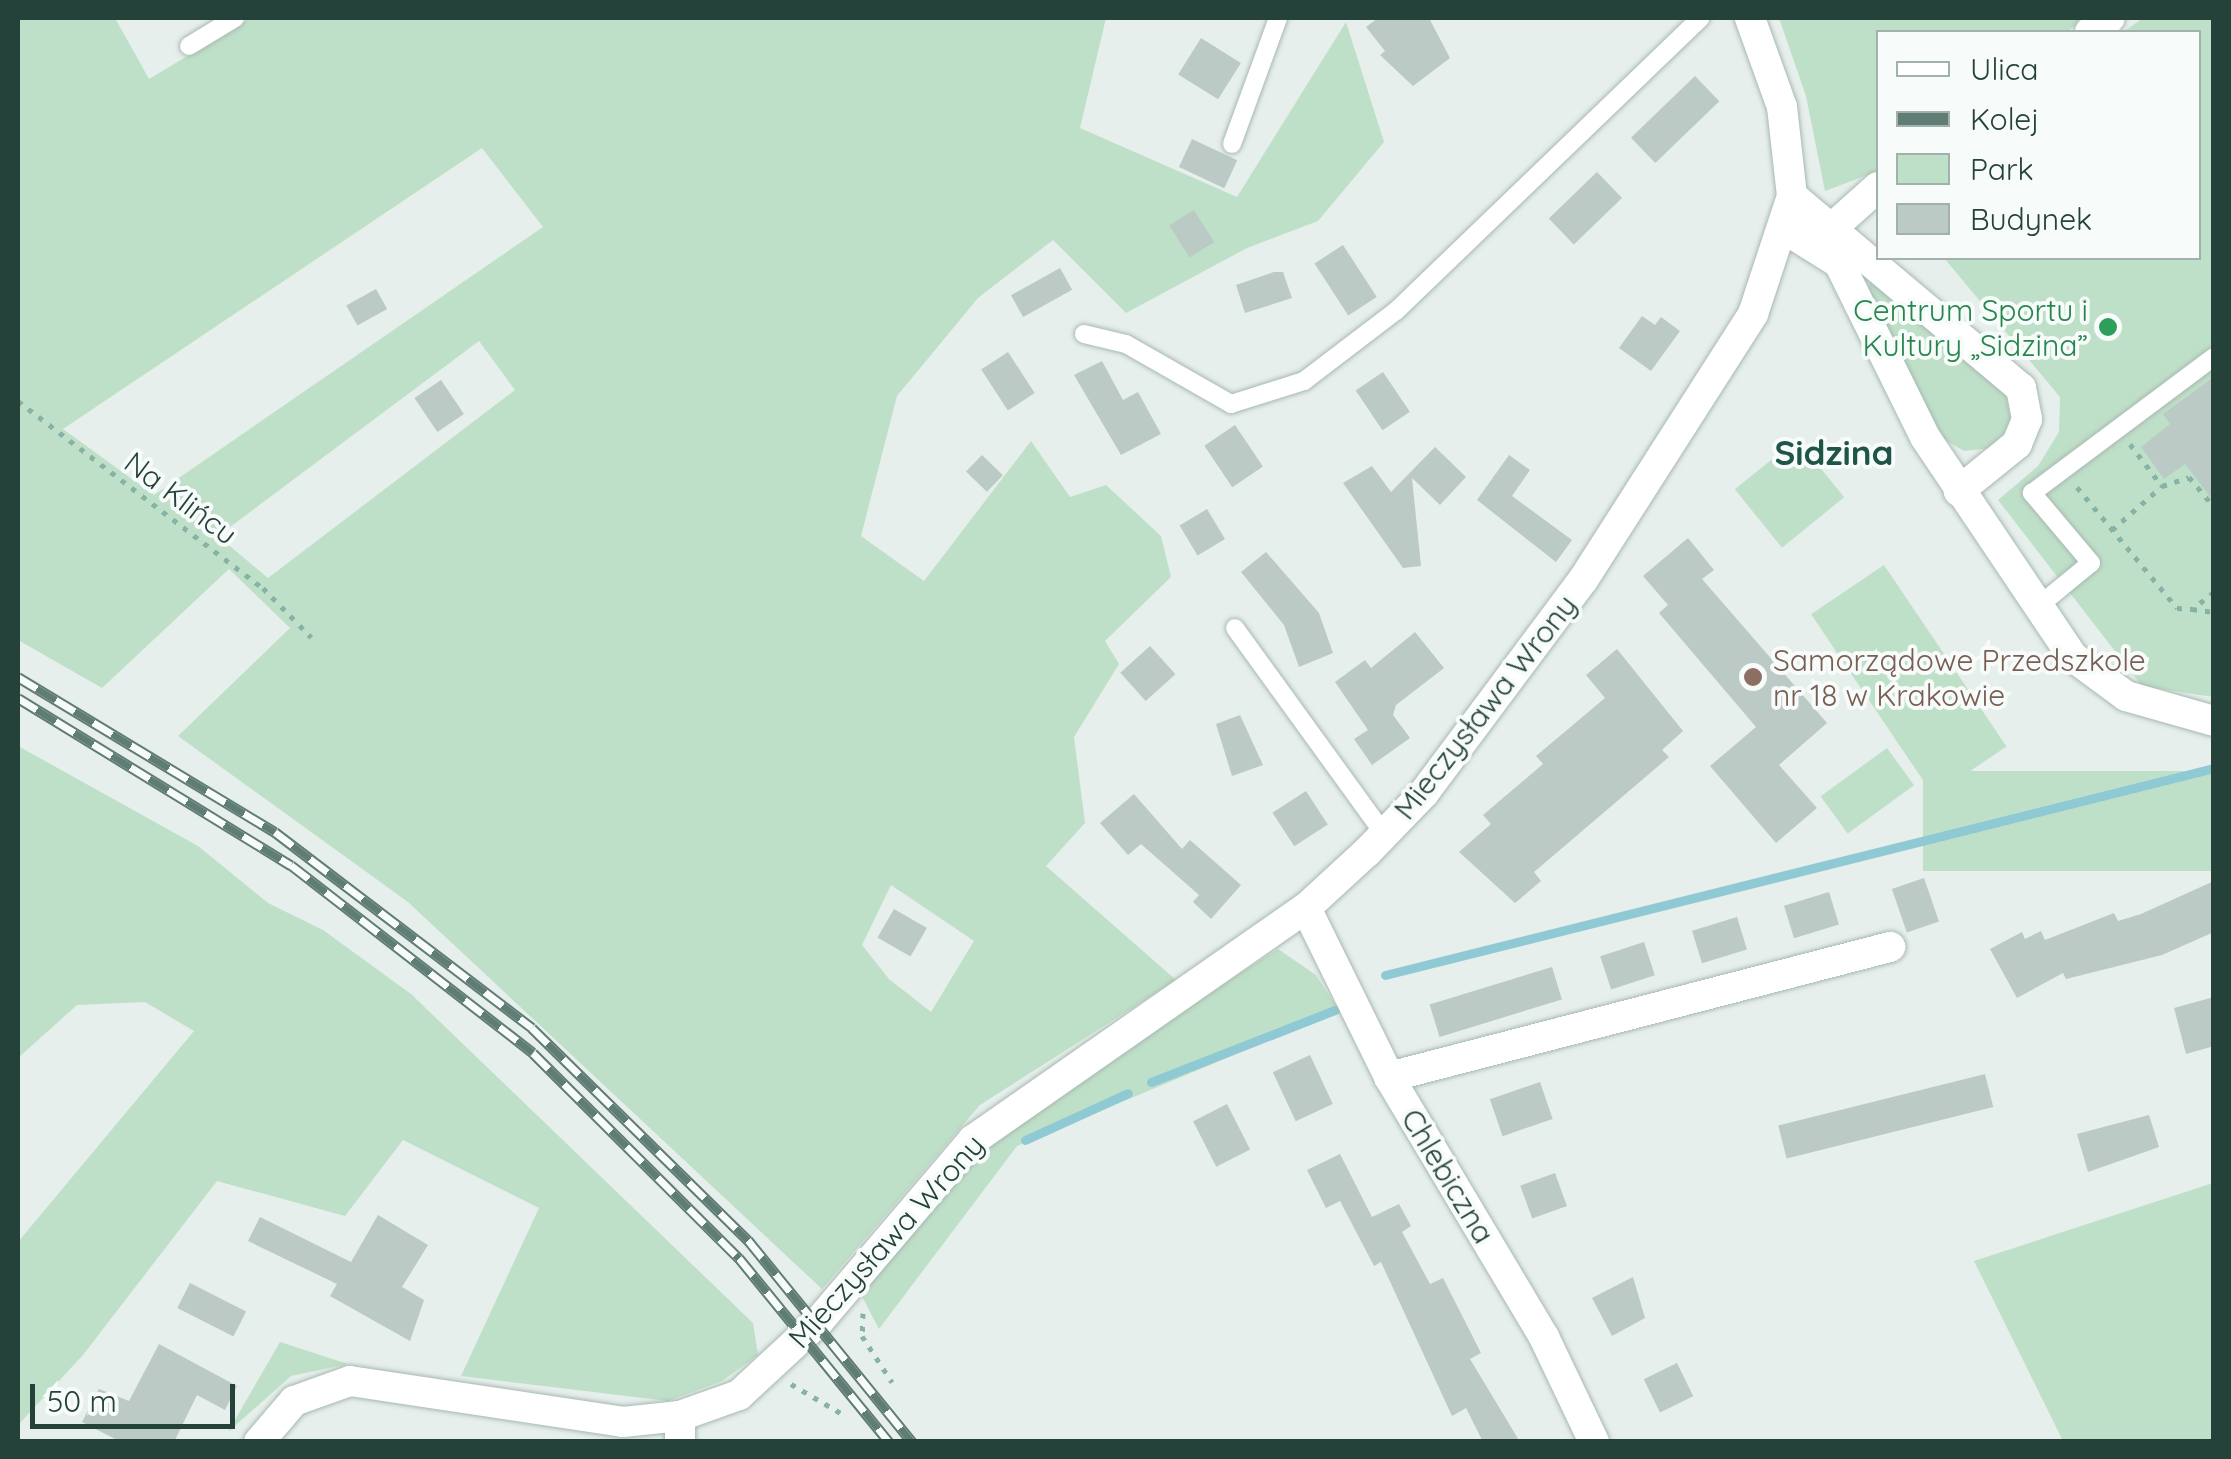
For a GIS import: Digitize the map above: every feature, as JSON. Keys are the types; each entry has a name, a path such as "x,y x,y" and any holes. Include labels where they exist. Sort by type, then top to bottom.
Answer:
{"street":[{"name":"Mieczysława Wrony","path":"259,1442 294,1401 350,1381 560,1416 680,1429 738,1395 773,1366 973,1140 1022,1098 1306,908 1384,835 1477,726 1654,478 1753,314 1792,196 1782,107 1750,18"},
{"path":"1824,234 1876,189"},
{"path":"1792,196 1824,234 1959,490 2036,608 2095,677 2162,710 2214,721"},
{"path":"1783,228 1824,234 2021,388 2027,419 2017,444 1959,490"},
{"name":"Chlebiczna","path":"1306,908 1390,1077 1544,1337 1594,1442"},
{"path":"1390,1077 1890,947"}],"lane":[{"path":"188,46 234,18"},
{"path":"1232,144 1278,18"},
{"path":"1084,334 1126,344 1231,404 1304,380 1396,311 1701,18"},
{"path":"2036,608 2091,562 2032,493 2214,357"},
{"path":"1235,628 1384,835"}],"path":[{"name":"Na Klińcu","path":"18,400 262,588 312,637"},
{"path":"2136,429 2126,438 2162,486"},
{"path":"2062,468 2177,608 2214,612"},
{"path":"2112,530 2162,486 2190,477 2214,506"},
{"path":"2192,609 2214,592"},
{"path":"848,1281 863,1310 862,1336 892,1382"},
{"path":"773,1366 844,1414"}],"green space":[{"path":"18,18 115,18 149,79 251,18 1106,18 1080,128 1237,197 1346,22 1384,142 1318,221 1247,248 1126,313 1053,240 978,298 897,396 861,536 924,581 1031,441 1070,497 1106,485 1161,536 1171,577 1105,641 1119,664 1074,737 1085,823 1046,866 1176,980 980,1105 822,1289 408,902 178,736 290,628 229,569 102,688 18,640","holes":["482,148 543,227 154,495 63,429","479,341 515,390 268,578 218,536","891,885 974,941 931,1012 889,979 862,945"]},
{"path":"1779,18 2087,18 2069,30 1876,30 1876,172 1825,191 1806,96"},
{"name":"Centrum Sportu i Kultury „Sidzina”","path":"2143,18 2213,18 2213,697 2142,686 1998,500 2038,466 2059,432 2060,397 1946,260 2201,260 2201,30 2126,30"},
{"path":"1871,280 2004,389 2012,422 1992,448 1964,451 1942,438 1868,288"},
{"path":"1797,439 1844,497 1782,548 1735,489"},
{"path":"1884,565 2006,747 1934,796 1811,614"},
{"path":"18,746 198,846 268,903 323,930 411,994 753,1323 758,1355 722,1381 668,1401 461,1376 539,1208 403,1140 345,1216 217,1181 83,1355 18,1425 18,1242 194,1031 145,1002 77,1005 18,1058"},
{"path":"1887,748 1914,785 1848,833 1821,796"},
{"path":"1923,771 2213,771 2213,871 1923,871"},
{"path":"1278,949 1316,975 1339,1011 1017,1146 879,1329 858,1289 1018,1116"},
{"path":"2213,1183 2213,1441 2063,1441 1974,1261"},
{"path":"280,1342 348,1364 291,1376 228,1432"}],"building":[{"path":"1378,18 1429,18 1450,58 1413,86 1380,55 1385,51 1366,27"},
{"path":"1201,38 1241,63 1218,99 1178,74"},
{"path":"1695,76 1719,101 1655,163 1631,138"},
{"path":"1192,139 1237,160 1224,188 1179,167"},
{"path":"1597,172 1622,198 1574,244 1549,219"},
{"path":"1194,210 1214,242 1190,258 1169,225"},
{"path":"1343,245 1377,297 1348,316 1314,264"},
{"path":"1060,268 1072,290 1023,317 1011,295"},
{"path":"1283,272 1292,298 1245,313 1236,285"},
{"path":"376,289 387,309 357,326 346,305"},
{"path":"1642,316 1655,325 1661,317 1680,331 1651,371 1619,348"},
{"path":"1008,352 1035,393 1008,411 981,369"},
{"path":"1102,361 1123,400 1138,392 1161,434 1121,455 1074,375"},
{"path":"1383,372 1410,412 1382,430 1356,390"},
{"path":"2214,377 2214,502 2185,464 2164,479 2141,447 2170,424 2163,414"},
{"path":"441,380 464,414 437,432 414,398"},
{"path":"1235,425 1263,466 1232,487 1204,446"},
{"path":"1435,447 1466,477 1440,505 1412,478 1421,566 1403,568 1343,483 1372,466 1391,492"},
{"path":"982,455 1003,475 987,492 966,472"},
{"path":"1509,455 1530,470 1512,496 1572,540 1556,562 1477,500"},
{"path":"1207,509 1225,539 1198,555 1180,525"},
{"path":"1688,538 1714,570 1702,579 1827,723 1779,765 1817,808 1776,843 1710,766 1756,727 1659,613 1668,605 1643,576"},
{"path":"1266,552 1319,613 1333,653 1299,667 1284,625 1241,572"},
{"path":"1415,632 1444,668 1396,705 1393,715 1410,738 1372,765 1354,739 1368,730 1335,682 1365,660 1371,668"},
{"path":"1150,646 1175,674 1146,701 1120,673"},
{"path":"1617,649 1683,731 1662,750 1669,757 1534,872 1541,881 1515,903 1459,852 1491,824 1483,815 1543,764 1536,756 1605,698 1586,675"},
{"path":"1240,715 1263,765 1232,776 1216,724"},
{"path":"1306,791 1328,825 1294,846 1272,813"},
{"path":"1134,794 1182,849 1190,840 1241,885 1211,919 1193,902 1199,895 1141,844 1128,855 1100,823"},
{"path":"1924,878 1939,921 1907,933 1892,889"},
{"path":"2214,881 2214,932 2162,955 2066,979 2063,973 2017,998 1990,949 2022,932 2025,939 2041,931 2045,940 2114,913 2118,921"},
{"path":"1829,892 1839,925 1794,938 1784,906"},
{"path":"894,909 927,928 910,957 878,938"},
{"path":"1737,917 1747,950 1702,963 1692,931"},
{"path":"1644,942 1655,975 1611,990 1600,956"},
{"path":"1552,967 1562,1000 1440,1037 1430,1004"},
{"path":"2214,997 2214,1046 2186,1054 2174,1008"},
{"path":"1310,1055 1333,1104 1296,1121 1273,1072"},
{"path":"1985,1074 1993,1107 1787,1159 1778,1126"},
{"path":"1540,1082 1553,1119 1503,1136 1490,1099"},
{"path":"1227,1104 1250,1149 1216,1167 1193,1121"},
{"path":"2149,1115 2159,1147 2088,1172 2077,1134"},
{"path":"1340,1154 1372,1217 1399,1204 1411,1226 1402,1232 1430,1284 1443,1278 1481,1353 1470,1359 1520,1442 1483,1442 1466,1408 1452,1416 1381,1262 1374,1266 1340,1201 1326,1208 1307,1170"},
{"path":"1555,1173 1567,1206 1532,1219 1520,1186"},
{"path":"378,1215 428,1245 402,1287 424,1300 410,1341 330,1296 337,1284 248,1241 260,1217 351,1262"},
{"path":"1633,1277 1645,1318 1612,1336 1592,1298"},
{"path":"190,1283 246,1312 233,1337 177,1308"},
{"path":"159,1344 237,1386 225,1410 197,1395 174,1442 121,1442 82,1422 99,1389 129,1401"},
{"path":"1677,1363 1693,1396 1660,1412 1644,1379"}],"waterway":[{"path":"1385,975 2214,768"},
{"path":"1151,1082 1335,1010"},
{"path":"1025,1140 1128,1093"}],"railway":[{"path":"18,677 275,832 532,1028 748,1240 912,1442"},
{"path":"18,698 291,865 533,1053 739,1258 889,1442"}],"place":[{"name":"Centrum Sportu i Kultury „Sidzina”","path":"2108,327"},
{"name":"Samorządowe Przedszkole nr 18 w Krakowie","path":"1753,677"}],"district":[{"name":"Sidzina","path":"1834,452"}]}
